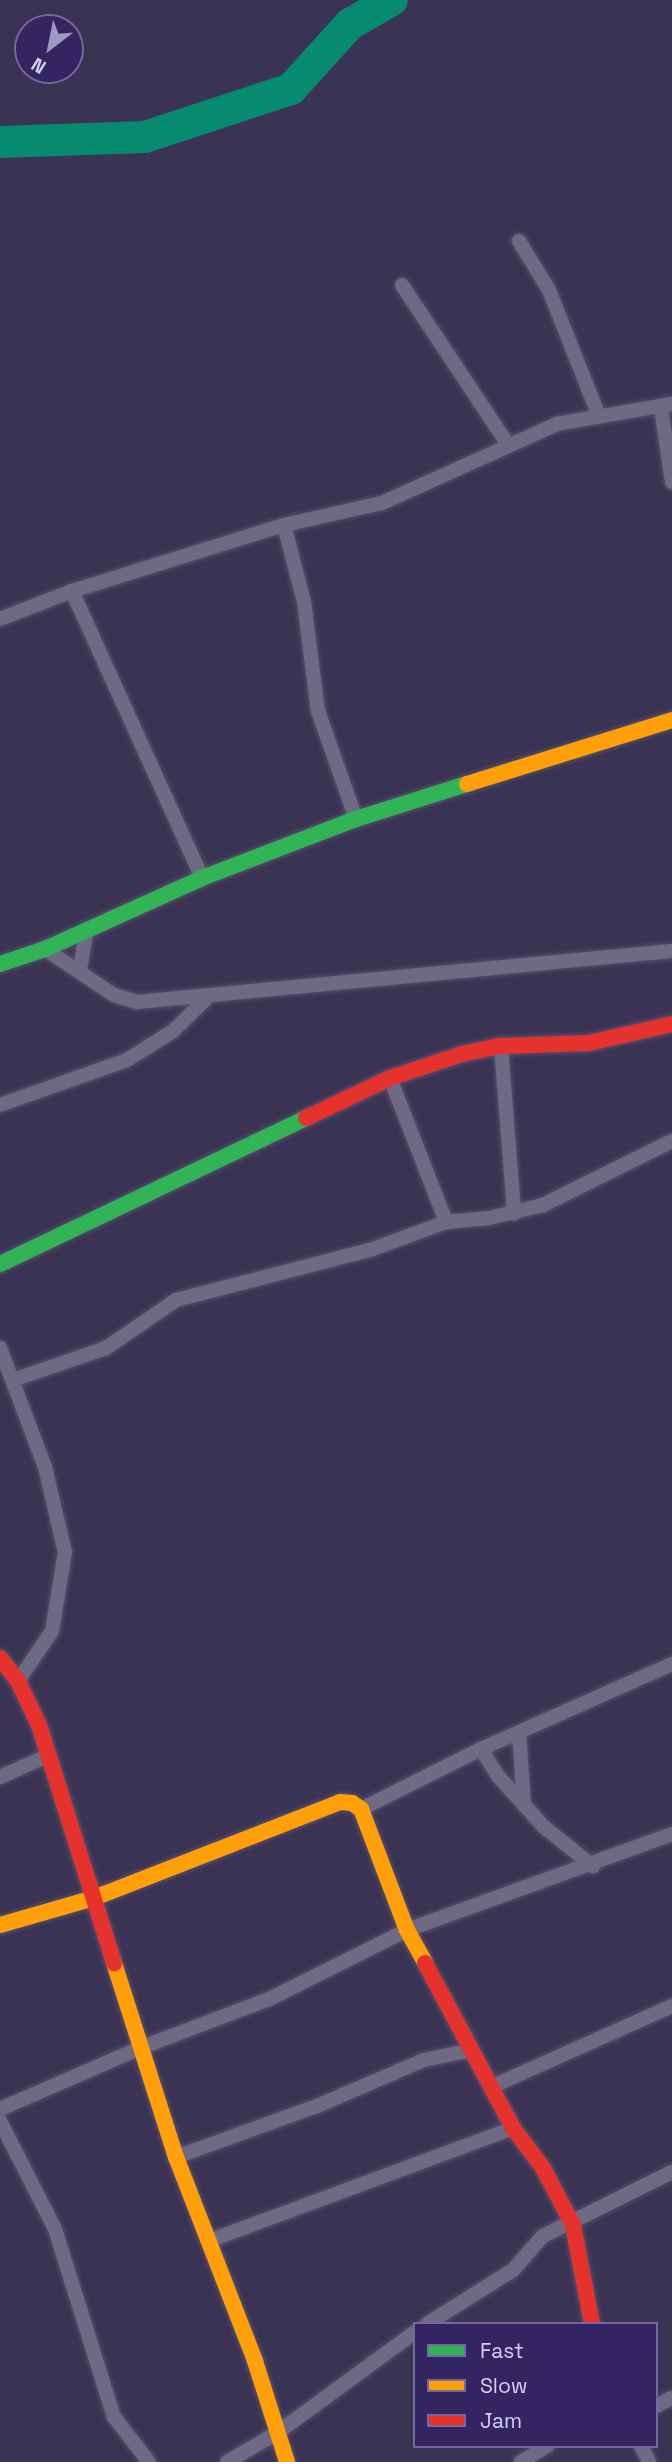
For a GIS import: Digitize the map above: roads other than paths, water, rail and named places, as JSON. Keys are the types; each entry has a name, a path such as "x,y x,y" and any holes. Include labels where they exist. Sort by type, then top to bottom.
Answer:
{"street":[{"path":"519,241 549,290 598,416"},
{"path":"402,285 507,443"},
{"path":"0,619 72,591 284,525 382,503 507,443 557,424 667,406 672,482"},
{"path":"284,525 304,602 318,710 356,819"},
{"path":"72,591 202,878"},
{"path":"0,964 45,949 202,878 356,819 672,720"},
{"path":"80,969 87,930"},
{"path":"45,949 80,969 114,996 137,1002 207,998 258,988 672,951"},
{"path":"0,1105 127,1060 173,1031 207,998"},
{"path":"0,1264 390,1078 501,1046 598,1042 672,1024"},
{"path":"501,1046 514,1213"},
{"path":"390,1078 446,1222"},
{"path":"13,1380 106,1348 176,1300 370,1250 446,1222 514,1213 543,1205 672,1140"},
{"path":"0,1348 45,1467 65,1552 52,1631 18,1681"},
{"path":"0,1658 18,1681 39,1725 46,1757 176,2157 211,2240 288,2462"},
{"path":"0,1925 94,1898 340,1802 361,1809 481,1749 672,1664"},
{"path":"519,1732 524,1805"},
{"path":"481,1749 524,1805 593,1866"},
{"path":"0,1777 46,1757"},
{"path":"361,1809 407,1930 513,2127 543,2168 573,2225 592,2322"},
{"path":"0,2109 140,2048 269,1999 407,1930 593,1866 672,1834"},
{"path":"493,2086 672,2006"},
{"path":"176,2157 317,2106 424,2060 472,2050"},
{"path":"0,2121 55,2229 114,2417 149,2462"},
{"path":"211,2240 513,2127"},
{"path":"430,2322 513,2270 543,2236 573,2225 672,2172"},
{"path":"227,2462 277,2433 413,2333"},
{"path":"521,2462 544,2448"}],"waterway":[{"path":"0,142 145,137 291,89 350,24 392,0"}]}
